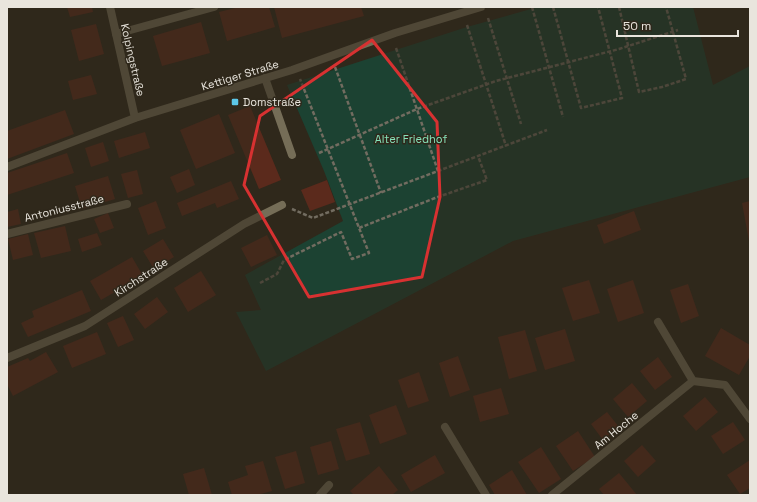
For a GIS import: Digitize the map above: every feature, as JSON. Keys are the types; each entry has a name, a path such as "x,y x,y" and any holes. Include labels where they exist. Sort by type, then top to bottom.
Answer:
{"street":[{"name":"Kolpingstraße","path":"110,7 136,118"},
{"path":"116,34 214,7"},
{"name":"Kettiger Straße","path":"7,167 136,118 292,70 395,33 481,7"},
{"path":"265,78 292,155"},
{"name":"Antoniusstraße","path":"7,234 127,204"},
{"name":"Kirchstraße","path":"7,358 85,326 244,224 282,205"},
{"path":"658,322 693,381 725,385 750,419"},
{"name":"Am Hoche","path":"552,495 693,381"},
{"path":"446,427 486,495"},
{"path":"320,495 329,485"}],"path":[{"path":"532,7 563,117"},
{"path":"554,7 581,108 622,98 598,7"},
{"path":"619,7 639,92 662,87 686,79 666,7"},
{"path":"488,18 521,124"},
{"path":"467,25 506,146"},
{"path":"319,153 417,109 486,85 628,46 678,30"},
{"path":"396,48 438,171"},
{"path":"335,67 381,193"},
{"path":"260,283 278,274 284,260 341,232 352,259 369,254 300,79"},
{"path":"282,205 313,218 548,130"},
{"path":"359,228 435,198 487,180 478,156"}],"highlighted area":[{"path":"372,40 437,122 440,197 422,277 309,297 244,185 260,116"}],"green space":[{"name":"Alter Friedhof","path":"538,7 693,7 713,85 750,66 750,177 513,241 266,371 236,312 261,310 245,275 343,221 324,171 287,85 467,27"}],"building":[{"path":"67,7 92,7 93,12 70,17"},
{"path":"239,7 269,7 275,27 227,41 219,12"},
{"path":"274,7 361,7 364,16 282,38"},
{"path":"201,22 210,53 162,66 153,36"},
{"path":"96,24 104,54 79,61 71,30"},
{"path":"91,75 97,94 73,100 68,81"},
{"path":"250,106 281,180 259,189 228,115"},
{"path":"65,110 74,134 7,159 7,131"},
{"path":"219,114 235,153 196,169 180,130"},
{"path":"145,132 150,148 119,158 114,141"},
{"path":"103,142 109,161 91,167 85,148"},
{"path":"67,153 74,173 7,195 7,173"},
{"path":"189,169 195,185 177,193 170,177"},
{"path":"137,170 143,194 128,198 121,174"},
{"path":"108,176 115,199 82,209 75,186"},
{"path":"327,180 335,202 310,211 301,190"},
{"path":"231,181 239,199 217,208 215,203 182,216 177,203"},
{"path":"156,201 166,228 148,235 138,208"},
{"path":"750,201 750,241 749,241 742,203"},
{"path":"18,209 21,224 7,227 7,212"},
{"path":"634,211 641,230 604,244 597,225"},
{"path":"108,213 114,228 100,233 94,219"},
{"path":"65,226 71,251 41,258 34,233"},
{"path":"97,233 102,245 82,252 78,239"},
{"path":"28,234 33,255 13,260 8,239"},
{"path":"267,235 277,255 251,267 241,248"},
{"path":"163,239 174,257 154,269 143,251"},
{"path":"132,257 143,276 101,300 90,281"},
{"path":"201,271 216,295 188,312 174,288"},
{"path":"589,280 600,313 573,321 562,288"},
{"path":"633,280 644,313 618,322 607,289"},
{"path":"688,284 699,316 681,323 670,290"},
{"path":"82,290 91,311 28,337 21,323 34,317 32,311"},
{"path":"157,297 168,312 145,329 134,314"},
{"path":"123,316 134,340 118,347 107,323"},
{"path":"721,328 750,345 750,356 739,375 705,356"},
{"path":"565,329 575,361 545,370 535,338"},
{"path":"525,330 537,371 509,379 498,337"},
{"path":"97,332 106,354 72,368 63,346"},
{"path":"46,352 58,372 13,396 7,384 7,367 28,358 30,361"},
{"path":"458,356 470,390 450,397 439,363"},
{"path":"658,357 672,377 655,390 640,371"},
{"path":"419,372 429,401 408,408 398,380"},
{"path":"632,383 647,401 628,417 613,399"},
{"path":"501,388 509,414 480,422 473,396"},
{"path":"705,397 718,412 696,431 683,416"},
{"path":"396,405 407,434 380,444 369,415"},
{"path":"607,412 619,427 603,440 591,424"},
{"path":"360,422 370,454 346,461 336,429"},
{"path":"733,422 745,440 723,454 711,436"},
{"path":"578,431 595,457 573,471 556,446"},
{"path":"331,441 339,469 318,475 310,447"},
{"path":"642,445 656,461 638,477 624,461"},
{"path":"541,447 561,479 539,493 518,462"},
{"path":"296,451 305,483 285,489 275,457"},
{"path":"435,455 445,473 411,492 401,475"},
{"path":"750,460 750,488 740,494 727,475"},
{"path":"263,461 272,491 257,495 232,495 228,482 248,475 245,466"},
{"path":"379,466 398,490 392,495 354,495 350,491"},
{"path":"204,468 212,495 189,495 183,474"},
{"path":"512,470 527,495 495,495 489,485"},
{"path":"619,473 637,495 604,495 599,489"}],"place":[{"name":"Domstraße","path":"235,102"}]}
